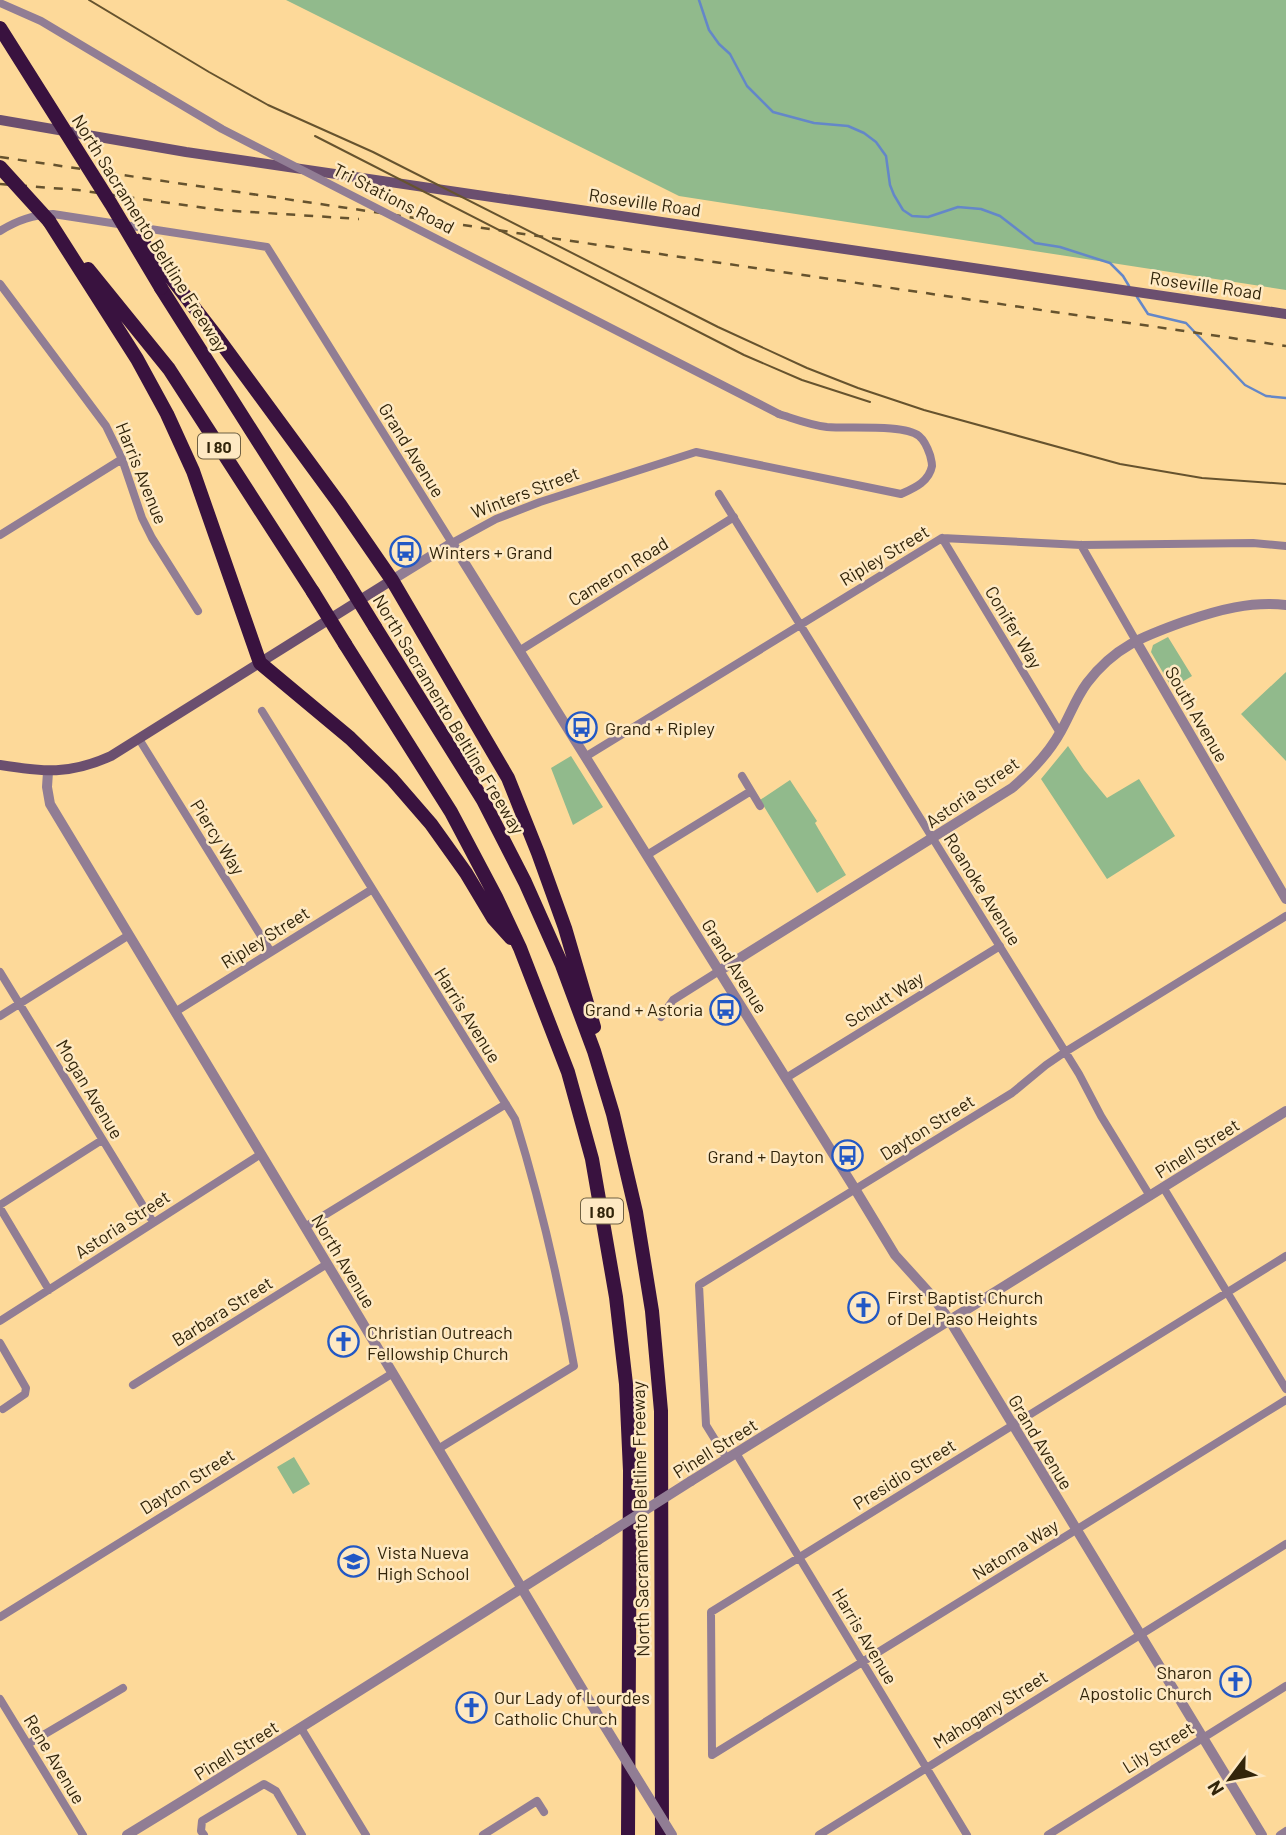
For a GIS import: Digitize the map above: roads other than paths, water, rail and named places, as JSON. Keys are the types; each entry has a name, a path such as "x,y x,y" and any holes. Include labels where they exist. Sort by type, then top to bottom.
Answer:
{"highway":[{"name":"North Sacramento Beltline Freeway","path":"0,28 111,204 167,283 342,575 482,800 525,882 562,965 594,1051 636,1212 652,1311 661,1411 662,1835"},
{"path":"0,167 49,221 112,309 167,414 193,471 260,663 349,738 392,779 431,824 466,873 493,918 520,948"},
{"path":"167,283 318,475 392,580 508,778 565,928 603,1060 612,1114"},
{"name":"North Sacramento Beltline Freeway","path":"112,309 169,369 451,812 520,948 568,1072 593,1159 617,1297 626,1384 630,1471 628,1835"}],"main road":[{"name":"Roseville Road","path":"0,120 211,156 1286,314"},
{"name":"Winters Street","path":"0,765 48,772 79,768 111,756 392,580"}],"street":[{"name":"Tri Stations Road","path":"0,3 41,21 222,129 779,414"},
{"name":"Grand Avenue","path":"0,231 17,221 38,215 53,215 267,247 895,1255 933,1297 950,1321 1262,1835"},
{"name":"Harris Avenue","path":"0,284 99,414 117,445 136,504 147,528 198,611"},
{"name":"Winters Street","path":"392,580 496,519 540,502 696,452 901,494 919,486 932,464 928,448 918,435 880,428 823,427 779,414"},
{"path":"0,535 122,459"},
{"name":"Roanoke Avenue","path":"719,494 1000,946 1150,1195"},
{"name":"Cameron Road","path":"519,651 734,517"},
{"name":"Ripley Street","path":"585,757 942,538 1081,545 1253,543 1286,546"},
{"name":"Conifer Way","path":"942,538 1060,733"},
{"name":"South Avenue","path":"1081,545 1286,899"},
{"name":"Astoria Street","path":"661,1017 673,1000 996,799 1023,779 1049,750 1078,697 1096,672 1136,640 1229,607 1286,605"},
{"name":"Harris Avenue","path":"262,711 515,1119 539,1200 574,1366 438,1449"},
{"name":"Piercy Way","path":"139,739 271,952"},
{"name":"North Avenue","path":"48,772 50,804 672,1835"},
{"path":"742,776 760,806"},
{"path":"647,855 751,791"},
{"name":"Ripley Street","path":"175,1012 371,890"},
{"name":"Dayton Street","path":"706,1425 699,1285 1012,1093 1065,1052 1286,916"},
{"path":"0,1016 129,935"},
{"name":"Schutt Way","path":"786,1078 1000,946"},
{"name":"Mogan Avenue","path":"0,972 153,1222"},
{"path":"305,1227 506,1104"},
{"name":"Pinell Street","path":"127,1835 1286,1111"},
{"path":"49,1290 0,1206 102,1140"},
{"name":"Astoria Street","path":"0,1321 261,1154"},
{"path":"1163,1187 1286,1389"},
{"name":"Presidio Street","path":"762,1725 712,1755 711,1612 1286,1256"},
{"name":"Barbara Street","path":"133,1385 327,1264"},
{"path":"0,1343 26,1388 25,1394 3,1409"},
{"name":"Dayton Street","path":"0,1617 393,1373"},
{"name":"Natoma Way","path":"762,1725 1286,1400"},
{"name":"Harris Avenue","path":"706,1425 731,1456 799,1558 967,1835"},
{"name":"Mahogany Street","path":"819,1835 1286,1544"},
{"name":"Lily Street","path":"1048,1835 1286,1686"},
{"path":"28,1744 123,1688"},
{"name":"Rene Avenue","path":"0,1699 83,1835"},
{"path":"301,1728 366,1835"},
{"path":"204,1835 201,1830 202,1821 264,1783 276,1791 302,1835"},
{"path":"483,1835 537,1801 544,1812"},
{"path":"1280,1835 1286,1831"}],"waterway":[{"path":"699,0 709,30 730,54 747,86 773,112 814,123 848,126 876,142 886,156 894,195 903,210 912,216 928,217 958,207 981,209 1000,216 1035,243 1060,247 1110,263 1129,286"},
{"path":"1137,297 1148,314 1186,323 1245,385 1266,396 1286,398"}],"tram line":[{"path":"89,0 268,105 373,152 718,327 807,368 924,410 1120,464 1202,478 1286,484"},
{"path":"315,136 744,355 802,380 870,402"}],"railway":[{"path":"0,157 1286,346"},
{"path":"0,184 78,190 220,210 359,219"}],"place":[{"name":"Winters + Grand","path":"406,552"},
{"name":"Grand + Ripley","path":"582,728"},
{"name":"Grand + Astoria","path":"726,1009"},
{"name":"Grand + Dayton","path":"847,1156"},
{"name":"First Baptist Church of Del Paso Heights","path":"864,1307"},
{"name":"Christian Outreach Fellowship Church","path":"344,1342"},
{"name":"Vista Nueva High School","path":"354,1562"},
{"name":"Sharon Apostolic Church","path":"1235,1682"},
{"name":"Our Lady of Lourdes Catholic Church","path":"471,1707"}]}
